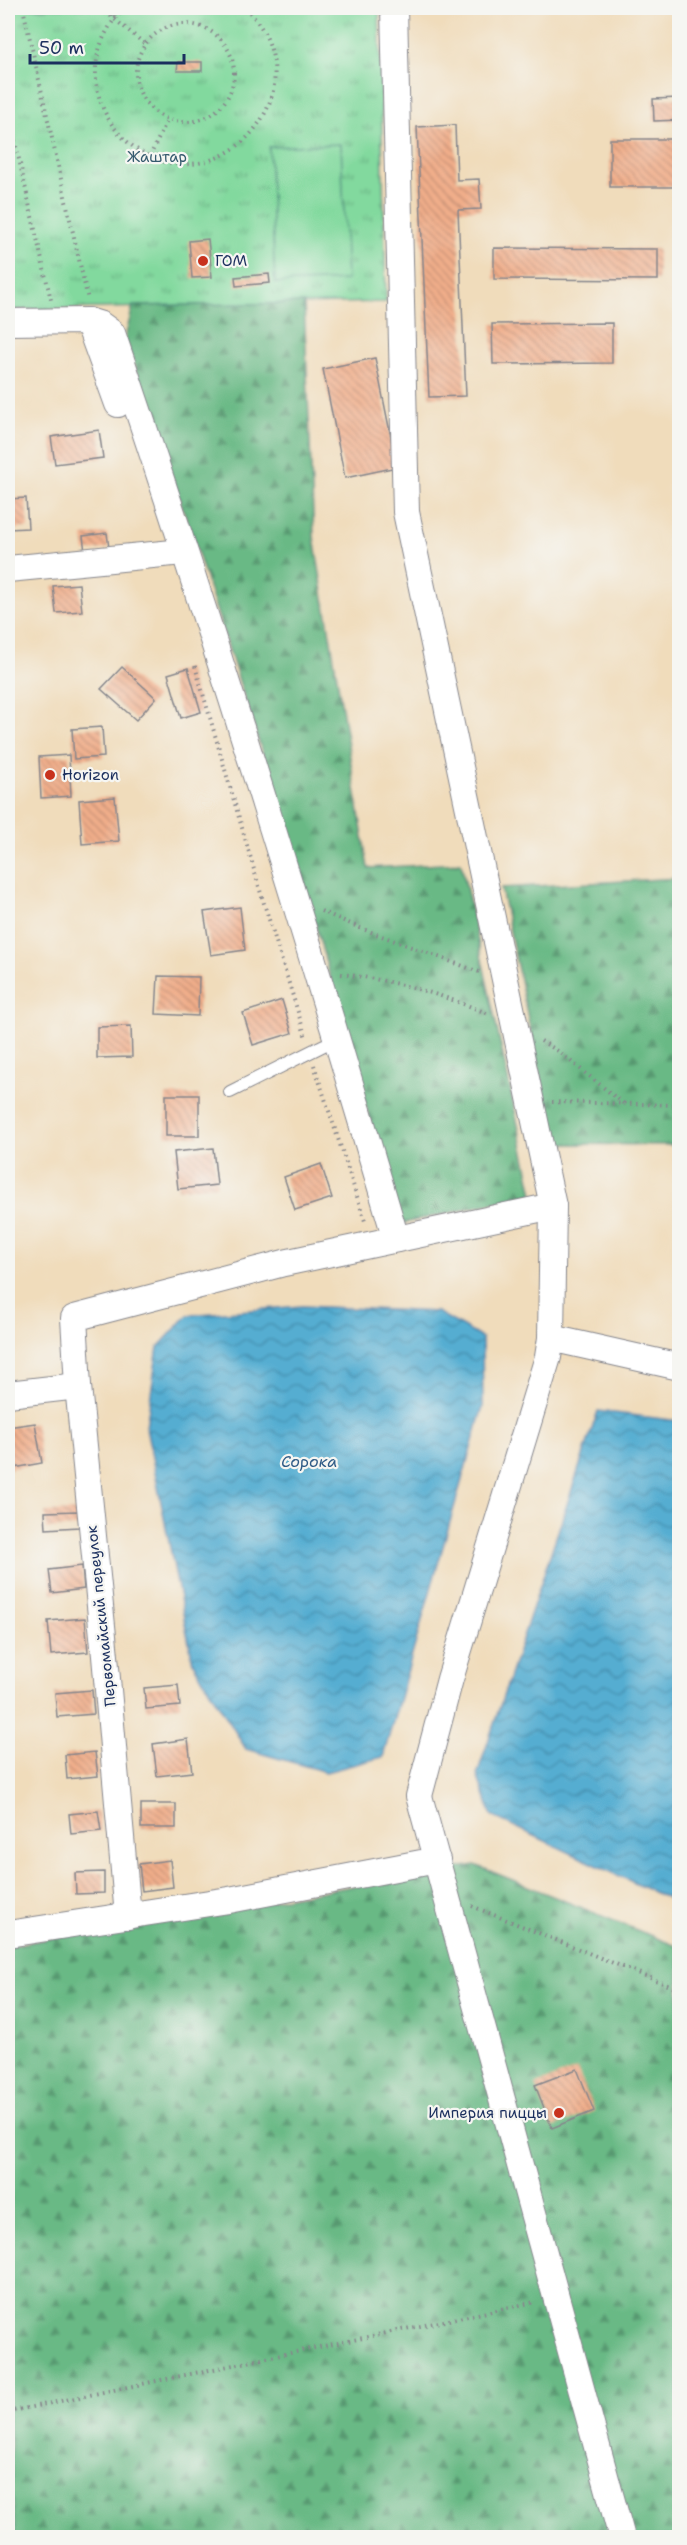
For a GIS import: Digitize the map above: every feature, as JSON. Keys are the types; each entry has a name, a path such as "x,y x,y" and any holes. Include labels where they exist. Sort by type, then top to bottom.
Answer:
{"street":[{"path":"394,8 406,512 553,1206 551,1338 548,1357 450,1679 419,1796 622,2538"},
{"path":"8,322 89,310"},
{"path":"89,310 101,325 112,333 186,550 316,971 383,1242"},
{"path":"89,310 173,553 317,1049 383,1242"},
{"path":"8,569 173,553"},
{"path":"383,1242 553,1206"},
{"name":"Первомайский переулок","path":"128,1916 78,1386 74,1318 284,1263 383,1242"},
{"path":"551,1338 680,1367"},
{"path":"8,1394 78,1386"},
{"path":"8,1934 229,1900 437,1860"}],"lane":[{"path":"230,1092 317,1049"}],"path":[{"path":"23,8 89,310"},
{"path":"101,8 146,45"},
{"path":"114,8 115,18"},
{"path":"124,8 102,39 96,63 98,96 112,126 122,138 150,156 182,163 215,158 243,141 264,116 271,101 274,84 272,52 258,22 245,8"},
{"path":"190,25 214,34 230,53 234,78 228,96 217,111 194,122 168,119 148,104 141,93 137,69 146,45 165,29 190,25"},
{"path":"8,111 50,300"},
{"path":"150,156 168,119"},
{"path":"192,655 261,897 317,1049 383,1242"},
{"path":"294,899 360,928 505,982"},
{"path":"316,971 374,978 443,995 514,1025 558,1051 624,1104"},
{"path":"531,1102 680,1105"},
{"path":"447,1895 680,1990"},
{"path":"8,2412 557,2298"}],"green space":[{"name":"Жаштар","path":"8,8 379,8 386,302 8,310"},
{"path":"341,144 347,280 275,283 269,147"},
{"path":"304,303 314,537 368,868 461,863 533,1194 399,1224 301,873 195,544 125,338 133,306"},
{"path":"679,878 679,1145 554,1144 501,888"},
{"path":"475,1865 679,1947 679,2537 15,2537 8,2418 8,1946"}],"water":[{"name":"Сорока","path":"302,1306 437,1312 482,1338 483,1406 383,1757 326,1772 246,1749 193,1663 146,1427 158,1347 188,1315"},
{"path":"598,1411 679,1421 679,1904 492,1816 477,1775"}],"building":[{"path":"178,62 202,62 202,71 177,71"},
{"path":"680,98 680,120 654,121 653,99"},
{"path":"455,125 457,180 479,179 481,209 458,210 466,396 429,397 417,127"},
{"path":"610,139 680,139 680,187 610,187"},
{"path":"208,239 212,277 192,278 189,241"},
{"path":"494,248 658,249 658,280 494,279"},
{"path":"269,274 270,283 236,286 235,277"},
{"path":"612,323 612,363 493,364 492,324"},
{"path":"375,358 397,467 345,478 323,369"},
{"path":"99,430 103,458 55,464 51,437"},
{"path":"26,498 28,528 8,529 8,499"},
{"path":"107,533 109,548 85,552 83,536"},
{"path":"79,584 82,611 56,613 53,586"},
{"path":"122,667 156,698 136,720 101,689"},
{"path":"188,668 201,712 181,718 168,674"},
{"path":"102,727 104,757 74,759 72,729"},
{"path":"69,755 71,796 41,798 39,757"},
{"path":"115,797 119,841 82,844 79,800"},
{"path":"240,907 245,950 211,955 204,912"},
{"path":"158,976 199,977 198,1016 156,1014"},
{"path":"282,1000 292,1033 253,1045 243,1013"},
{"path":"131,1026 132,1057 97,1058 97,1027"},
{"path":"166,1095 199,1095 199,1136 166,1136"},
{"path":"213,1148 217,1185 178,1189 174,1152"},
{"path":"321,1164 332,1198 295,1210 284,1177"},
{"path":"35,1423 42,1463 8,1469 8,1427"},
{"path":"79,1511 79,1527 46,1529 45,1512"},
{"path":"82,1566 84,1589 52,1593 49,1570"},
{"path":"85,1618 88,1652 51,1655 48,1621"},
{"path":"178,1685 180,1706 146,1709 144,1688"},
{"path":"92,1690 94,1714 57,1717 55,1693"},
{"path":"188,1739 192,1772 157,1776 153,1744"},
{"path":"95,1752 98,1776 67,1779 65,1755"},
{"path":"141,1804 176,1804 176,1828 141,1828"},
{"path":"98,1811 101,1831 71,1834 69,1814"},
{"path":"170,1860 173,1887 142,1891 139,1864"},
{"path":"104,1872 104,1893 76,1894 75,1873"},
{"path":"577,2069 594,2111 552,2128 535,2085"}],"place":[{"name":"ГОМ","path":"203,261"},
{"name":"Horizon","path":"50,775"},
{"name":"Империя пиццы","path":"559,2113"}]}
